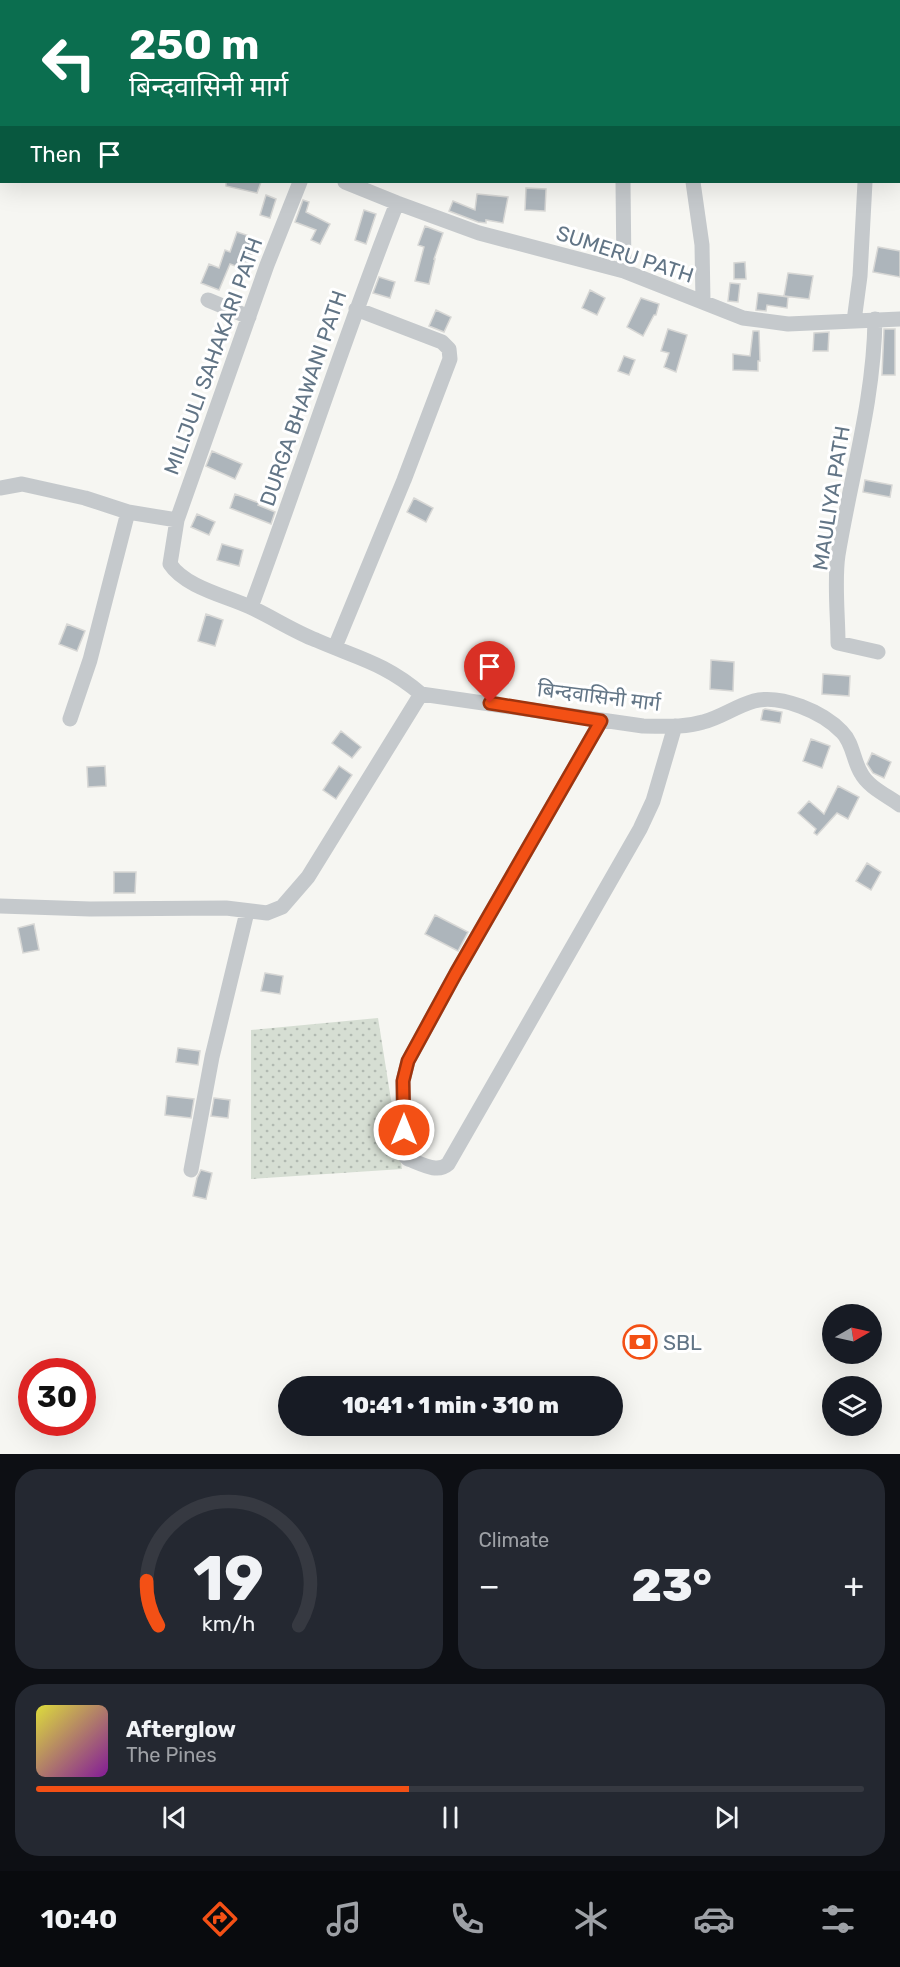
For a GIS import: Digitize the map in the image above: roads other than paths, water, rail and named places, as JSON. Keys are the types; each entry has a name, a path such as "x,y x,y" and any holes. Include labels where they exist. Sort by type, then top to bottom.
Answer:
{"street":[{"name":"MILIJULI SAHAKARI PATH","path":"250,607 211,592 179,574 170,564 171,546 177,520 300,183"},
{"name":"SUMERU PATH","path":"347,183 397,204 479,233 624,271 703,301 732,315 753,321 788,324 875,319 900,320"},
{"path":"623,183 624,271"},
{"path":"693,183 702,245 703,301"},
{"path":"854,321 860,276 865,183"},
{"name":"DURGA BHAWANI PATH","path":"250,607 356,309 397,204"},
{"path":"208,300 249,317"},
{"path":"335,647 450,359 450,349 442,342 356,309"},
{"name":"MAULIYA PATH","path":"875,319 875,355 863,436 838,558 838,643 878,652"},
{"path":"0,488 22,484 85,498 128,512 177,520"},
{"path":"70,719 90,660 128,512"},
{"path":"0,906 90,909 226,908 258,913 275,911 296,893 422,694 386,668 300,633 250,607"},
{"name":"बिन्दवासिनी मार्ग","path":"422,694 643,726 675,726 703,722 754,701 784,700 815,714 843,733 850,743 860,773 900,805"},
{"path":"601,721 408,1061 403,1081 403,1149 408,1159 436,1169 448,1164 640,829 653,801 675,726"},
{"path":"190,1170 212,1057 247,912"}],"place":[{"name":"SBL","path":"640,1342"}]}
